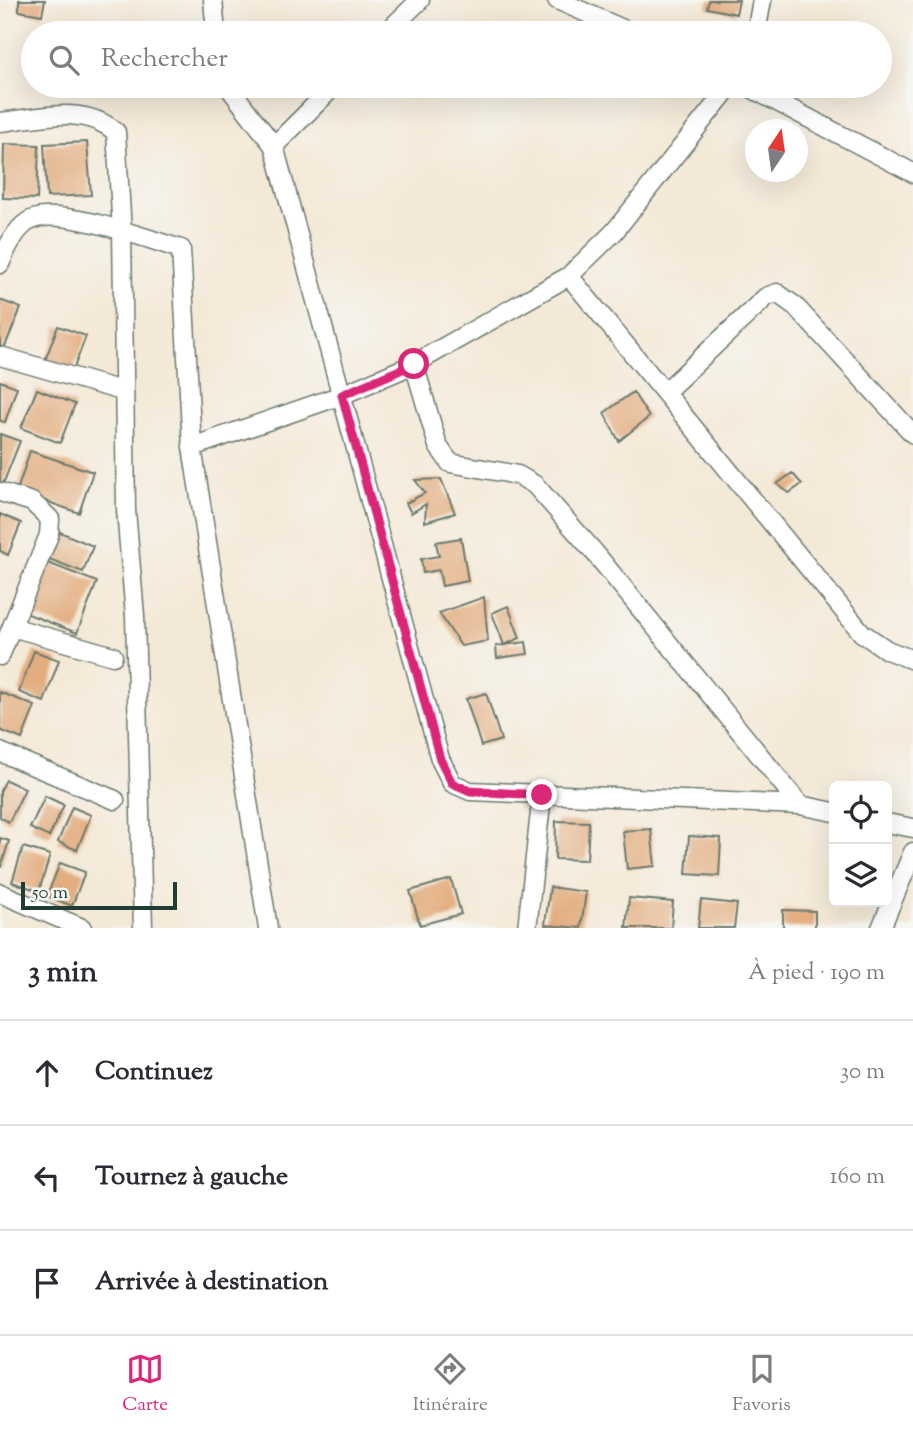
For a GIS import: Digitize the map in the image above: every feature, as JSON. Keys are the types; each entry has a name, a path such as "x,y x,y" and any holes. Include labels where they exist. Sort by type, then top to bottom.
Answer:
{"street":[{"path":"213,0 215,21"},
{"path":"398,21 420,0"},
{"path":"557,0 605,21"},
{"path":"758,21 762,0"},
{"path":"237,98 274,146 440,759 452,783 470,791 800,806 829,811"},
{"path":"274,146 322,98"},
{"path":"192,447 342,395 414,364 569,276 614,232 720,98"},
{"path":"770,98 913,173"},
{"path":"0,122 84,114 101,120 116,132 122,232 122,391 126,510 135,616 143,928"},
{"path":"0,264 8,245 30,220 75,219 181,249 192,447 268,928"},
{"path":"569,276 862,633 887,650 913,660"},
{"path":"665,392 766,297 777,293 796,306 913,435"},
{"path":"0,356 122,391"},
{"path":"414,364 438,446 450,463 518,475 535,485 612,573 800,806"},
{"path":"0,492 32,502 50,519 49,535 0,656"},
{"path":"12,627 113,656"},
{"path":"0,752 115,800"},
{"path":"527,928 542,795"},
{"path":"892,824 913,828"},
{"path":"881,928 913,852"},
{"path":"0,893 82,928"}],"building":[{"path":"19,0 45,0 42,15 19,11"},
{"path":"709,0 739,0 736,14 707,8"},
{"path":"87,142 91,195 47,197 44,144"},
{"path":"4,144 39,145 37,199 3,198"},
{"path":"0,300 21,308 3,351 0,349"},
{"path":"58,326 86,336 72,373 44,363"},
{"path":"0,381 17,387 5,422 0,421"},
{"path":"37,389 75,404 60,443 21,428"},
{"path":"633,392 649,417 619,441 604,413"},
{"path":"0,434 20,441 3,484 0,483"},
{"path":"30,451 93,472 79,513 17,491"},
{"path":"792,473 802,484 789,493 777,484"},
{"path":"441,479 455,513 425,522 426,504 411,513 406,503 425,493 415,480"},
{"path":"0,514 21,523 8,555 0,551"},
{"path":"60,532 93,546 83,572 49,559"},
{"path":"461,538 468,581 442,586 439,570 423,573 421,559 439,556 436,542"},
{"path":"35,558 97,582 77,633 15,609"},
{"path":"484,597 488,641 461,646 439,613"},
{"path":"508,606 520,638 504,645 492,613"},
{"path":"526,642 528,654 497,658 496,646"},
{"path":"34,651 59,660 44,702 19,692"},
{"path":"0,692 35,706 22,739 0,730"},
{"path":"486,693 501,740 481,746 466,699"},
{"path":"6,780 25,789 9,822 0,817 0,791"},
{"path":"45,796 64,805 49,837 30,828"},
{"path":"72,807 91,815 77,850 58,842"},
{"path":"556,821 589,822 587,860 555,859"},
{"path":"651,829 655,866 627,869 623,831"},
{"path":"689,836 721,838 719,876 686,874"},
{"path":"0,838 9,841 1,867 0,867"},
{"path":"23,847 50,855 39,891 12,882"},
{"path":"60,863 85,872 72,906 47,896"},
{"path":"451,879 461,914 420,925 410,891"},
{"path":"550,887 586,892 581,928 545,925"},
{"path":"629,898 673,902 671,928 626,928"},
{"path":"701,900 737,904 734,928 698,928"},
{"path":"783,910 815,911 815,928 783,928"}],"route":[{"path":"414,364 342,395 440,759 452,783 470,791 542,795"}]}
